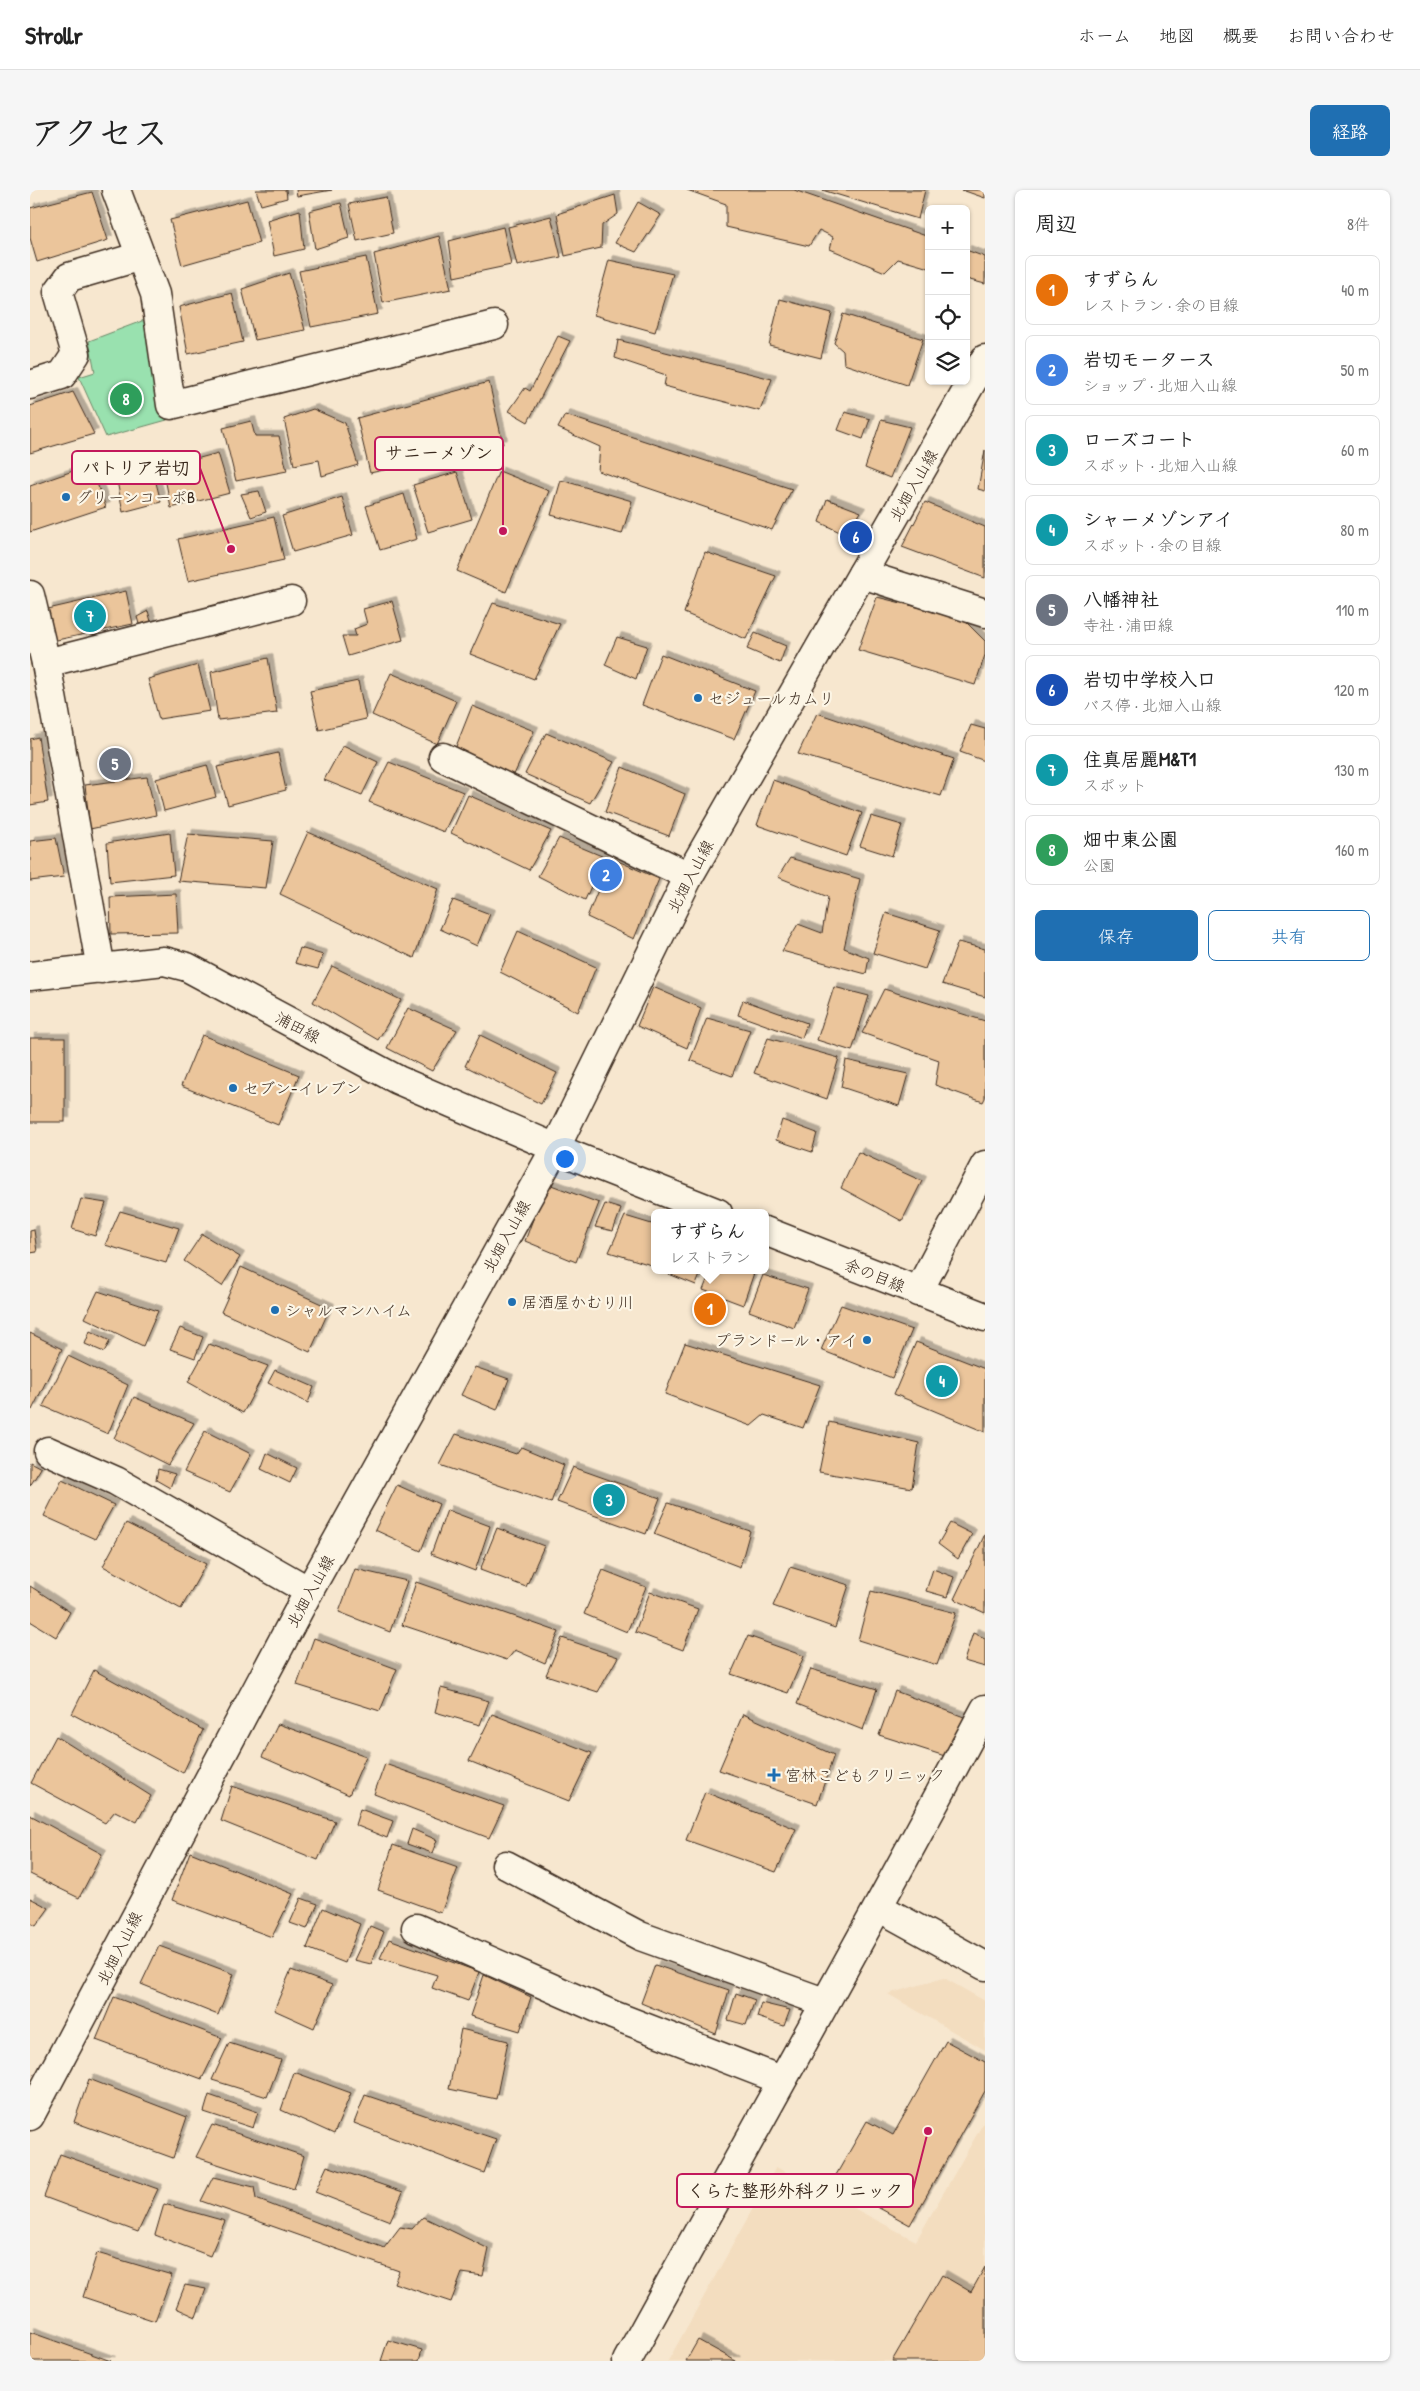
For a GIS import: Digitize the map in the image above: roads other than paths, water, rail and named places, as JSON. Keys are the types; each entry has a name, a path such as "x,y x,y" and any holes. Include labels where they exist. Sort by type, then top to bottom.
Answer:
{"street":[{"path":"116,190 155,294 171,406 494,325"},
{"path":"30,385 62,375 76,354 58,292 69,277 141,256"},
{"name":"北畑入山線","path":"30,2116 37,2089 175,1840 309,1591 556,1147 689,876 985,359"},
{"path":"862,574 985,613"},
{"path":"30,595 46,663 101,969"},
{"path":"46,663 291,601"},
{"path":"443,757 689,876"},
{"name":"浦田線","path":"30,976 164,961 186,967 398,1080 556,1147"},
{"path":"556,1147 708,1209"},
{"path":"918,1292 985,1165"},
{"name":"余の目線","path":"769,1233 985,1317"},
{"path":"48,1451 116,1481 309,1591"},
{"path":"627,2361 824,2002 880,1908 985,1710"},
{"path":"506,1865 640,1936 824,2002"},
{"path":"880,1908 985,1966"},
{"path":"416,1928 613,2015 781,2080"}],"place":[{"name":"畑中東公園","path":"126,399"},
{"name":"グリーンコーポB","path":"66,497"},
{"name":"サニーメゾン","path":"503,531"},
{"name":"岩切中学校入口","path":"856,537"},
{"name":"パトリア岩切","path":"231,549"},
{"name":"住真居麗M&T1","path":"90,616"},
{"name":"セジュールカムリ","path":"698,698"},
{"name":"八幡神社","path":"115,764"},
{"name":"岩切モータース","path":"606,875"},
{"name":"セブン-イレブン","path":"233,1088"},
{"name":"居酒屋かむり川","path":"512,1302"},
{"name":"すずらん","path":"710,1309"},
{"name":"シャルマンハイム","path":"275,1310"},
{"name":"プランドール・アイ","path":"867,1340"},
{"name":"シャーメゾンアイ","path":"942,1381"},
{"name":"ローズコート","path":"609,1500"},
{"name":"宮林こどもクリニック","path":"774,1775"},
{"name":"くらた整形外科クリニック","path":"928,2131"}]}
